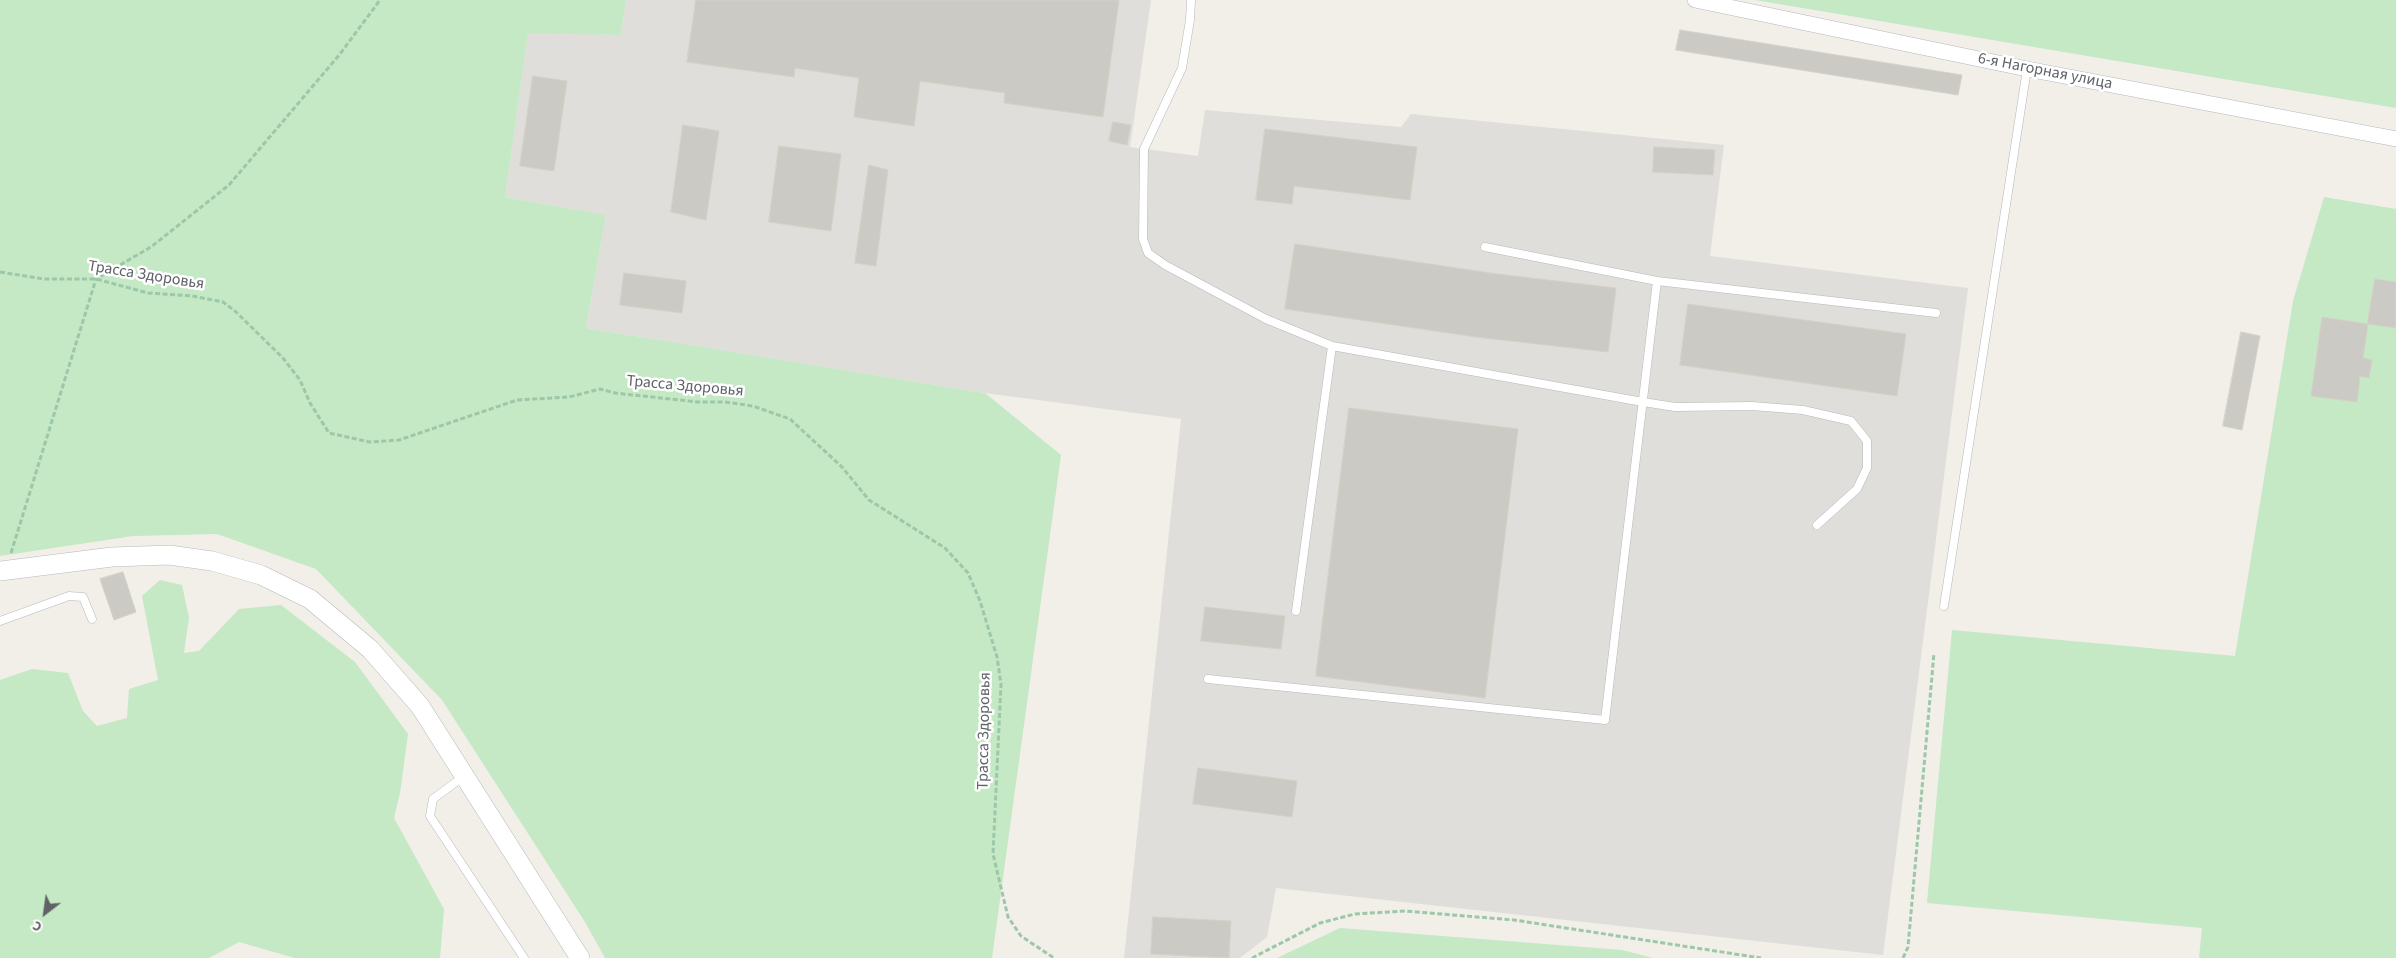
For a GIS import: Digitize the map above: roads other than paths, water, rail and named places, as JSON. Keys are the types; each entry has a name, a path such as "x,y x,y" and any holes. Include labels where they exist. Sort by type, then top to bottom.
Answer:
{"street":[{"name":"6-я Нагорная улица","path":"1695,0 2027,69 2396,139"},
{"path":"3,571 112,557 169,556 212,561 261,575 310,599 370,649 420,706 580,958"}],"lane":[{"path":"1190,0 1190,20 1182,68 1144,149 1143,239 1148,253 1164,265 1266,319 1332,346 1675,407 1752,406 1803,410 1851,421 1867,441 1867,468 1857,489 1817,525"},
{"path":"1944,606 2027,69"},
{"path":"1485,247 1658,281 1936,314"},
{"path":"1208,679 1605,720 1658,281"},
{"path":"1296,611 1332,346"},
{"path":"0,620 69,596 83,597 92,619"},
{"path":"465,776 433,800 430,816 524,958"}]}
